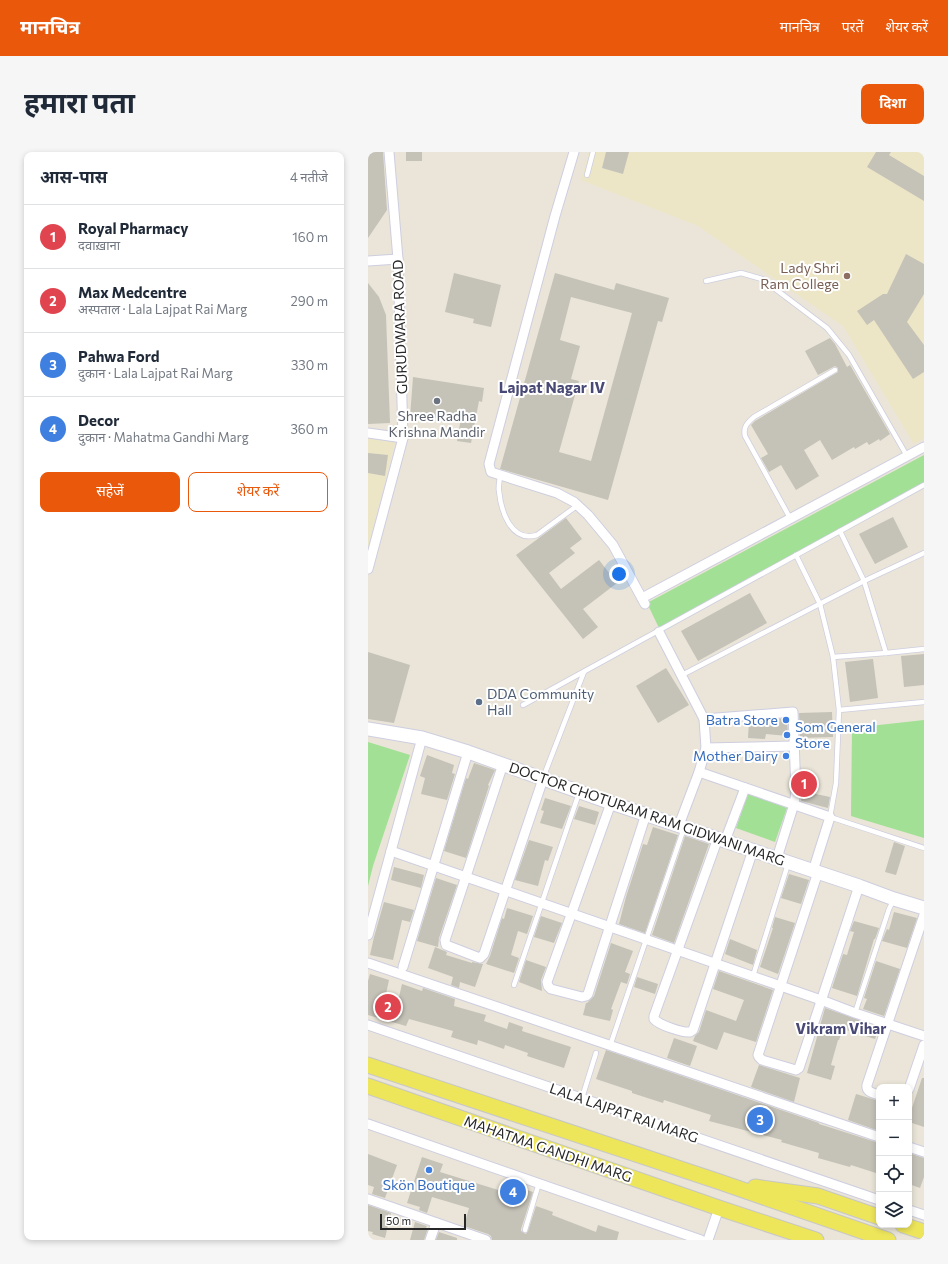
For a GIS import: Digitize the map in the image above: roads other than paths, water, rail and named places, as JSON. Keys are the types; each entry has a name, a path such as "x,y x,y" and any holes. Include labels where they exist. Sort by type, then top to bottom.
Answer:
{"main road":[{"name":"MAHATMA GANDHI MARG","path":"368,1065 720,1182"},
{"name":"MAHATMA GANDHI MARG","path":"368,1086 723,1210"},
{"path":"720,1182 818,1196 876,1216"},
{"path":"720,1182 888,1240"},
{"path":"723,1210 792,1240"},
{"path":"723,1210 816,1240"},
{"path":"912,1228 924,1232"}],"street":[{"name":"GURUDWARA ROAD","path":"368,569 403,438 398,259 389,152"},
{"path":"574,152 554,216 488,464 491,472 557,493 578,505 613,545 644,601 790,518 924,447"},
{"path":"368,261 398,259"},
{"path":"368,433 403,438"},
{"path":"659,632 704,718 706,748 682,826"},
{"path":"704,718 793,712 796,792 782,860"},
{"name":"DOCTOR CHOTURAM RAM GIDWANI MARG","path":"368,729 422,738 468,752 542,779 924,908"},
{"path":"368,934 422,738"},
{"path":"706,748 794,746"},
{"path":"403,967 468,752"},
{"path":"503,764 445,940 446,945 448,946 480,958 484,954 542,779"},
{"path":"699,772 830,817 816,872 758,1055 758,1057 762,1060 794,1070 800,1068 859,886"},
{"path":"745,788 722,840 654,1016 654,1019 659,1023 684,1032 690,1032 692,1030 753,850"},
{"path":"611,802 547,982 551,989 582,997 588,994 646,814"},
{"path":"391,851 924,1036"},
{"path":"876,1094 869,1091 867,1087 924,915"},
{"path":"368,963 876,1136"},
{"name":"LALA LAJPAT RAI MARG","path":"368,1026 876,1199"},
{"path":"911,1084 924,1045"},
{"path":"368,1124 701,1240"},
{"path":"912,1148 924,1152"},
{"path":"368,1199 486,1240"},
{"path":"708,1240 723,1210"},
{"path":"912,1211 924,1215"},
{"path":"430,1240 436,1222"}],"lane":[{"path":"587,175 593,152"},
{"path":"706,281 731,274 741,273 762,279 827,328 849,355 908,456"},
{"path":"790,518 745,436 744,431 748,422 754,417 835,370"},
{"path":"500,475 499,490 505,517 511,528 522,534 533,536 537,535 578,505"},
{"path":"523,705 659,632 924,485"},
{"path":"840,531 864,581 886,653"},
{"path":"682,675 864,581 924,553"},
{"path":"796,555 820,604 833,657 839,710 836,783 830,817 924,848"},
{"path":"833,657 924,649"},
{"path":"542,779 584,672"},
{"path":"839,710 924,702"},
{"path":"514,985 580,792"},
{"path":"610,1046 647,940 682,826"},
{"path":"753,976 782,860"},
{"path":"855,1013 889,909 894,899"},
{"path":"582,1098 596,1053"},
{"path":"525,1230 539,1183"}],"place":[{"name":"Lady Shri Ram College","path":"847,276"},
{"name":"Shree Radha Krishna Mandir","path":"437,401"},
{"name":"DDA Community Hall","path":"479,702"},
{"name":"Batra Store","path":"786,720"},
{"name":"Som General Store","path":"787,735"},
{"name":"Mother Dairy","path":"786,756"},
{"name":"Royal Pharmacy","path":"804,784"},
{"name":"Max Medcentre","path":"388,1007"},
{"name":"Pahwa Ford","path":"760,1120"},
{"name":"Skön Boutique","path":"429,1170"},
{"name":"Decor","path":"513,1192"}],"district":[{"name":"Lajpat Nagar IV","path":"552,388"},
{"name":"Vikram Vihar","path":"841,1029"}]}
